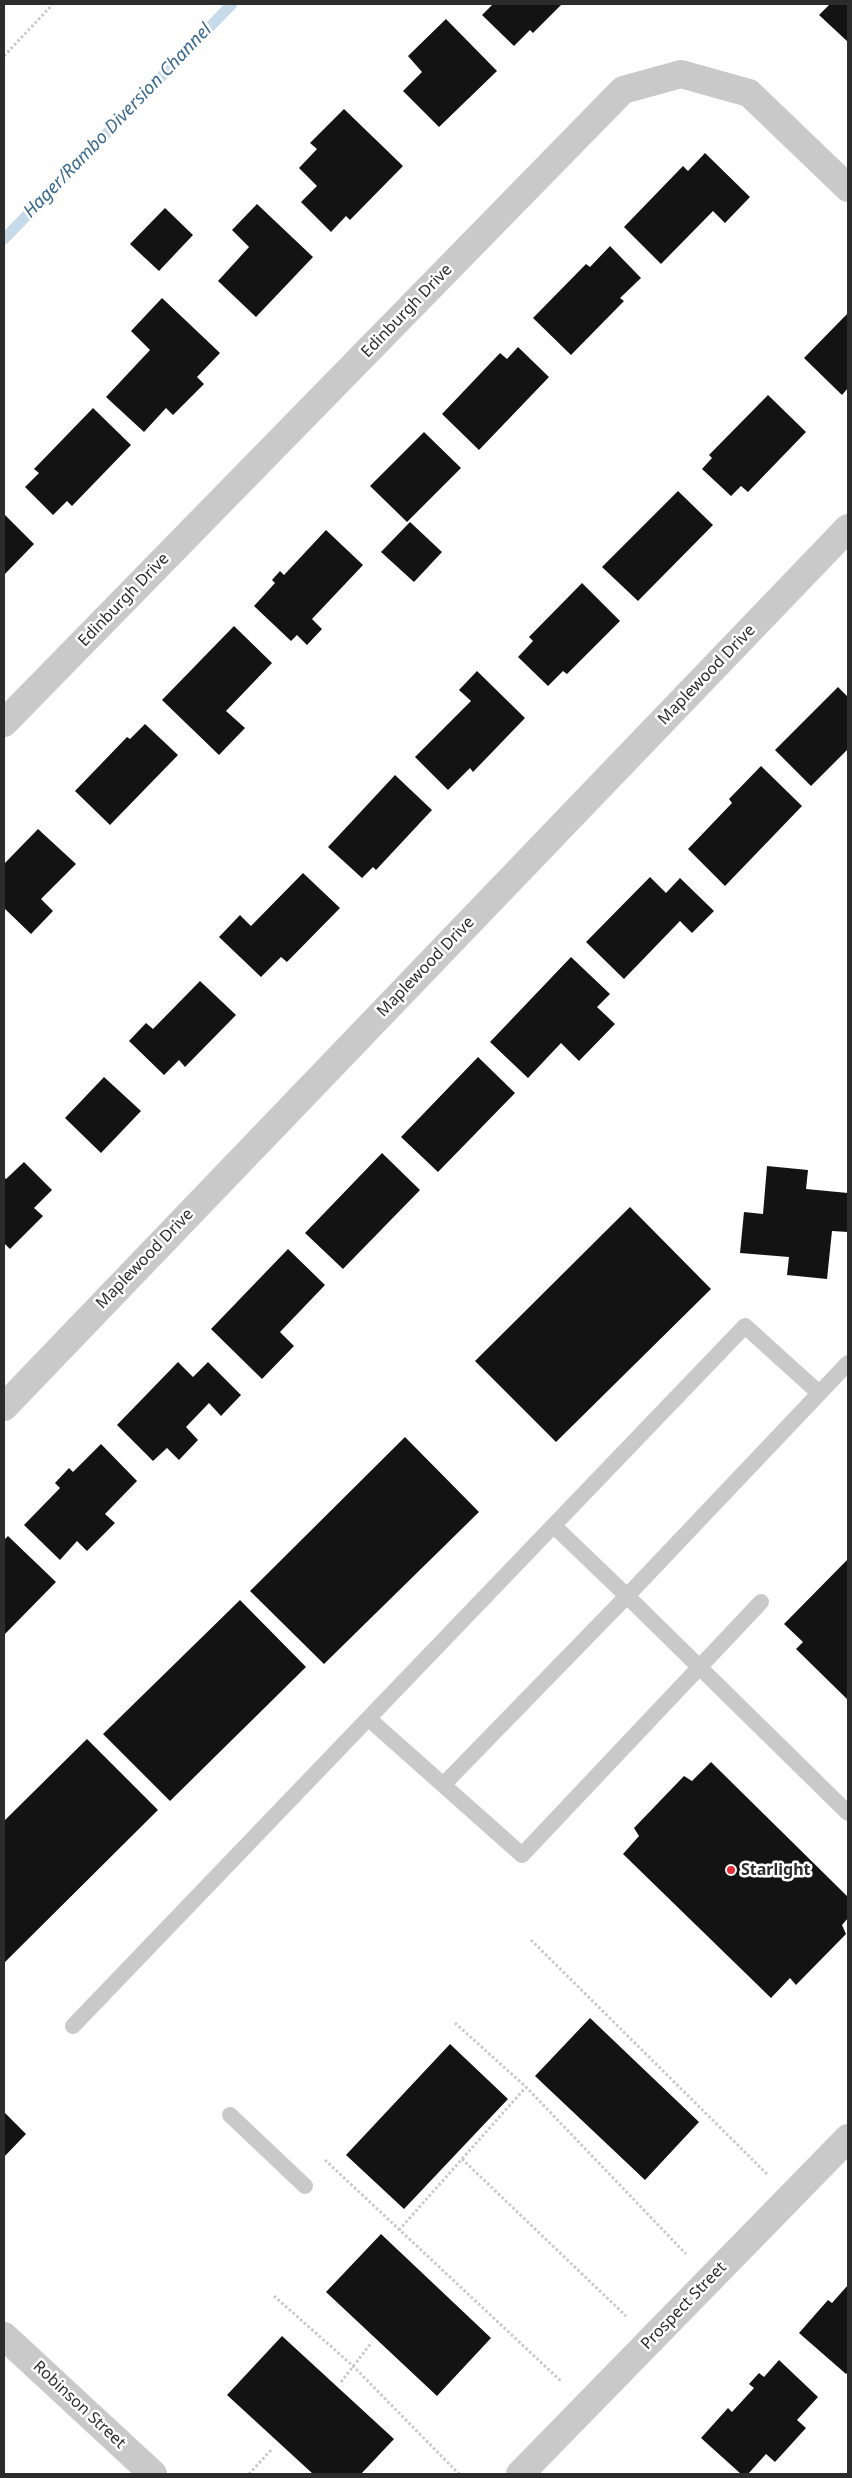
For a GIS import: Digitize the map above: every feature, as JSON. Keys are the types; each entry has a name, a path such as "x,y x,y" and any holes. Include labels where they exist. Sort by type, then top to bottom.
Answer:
{"street":[{"name":"Edinburgh Drive","path":"4,723 623,90 681,74 749,93 848,188"},
{"name":"Maplewood Drive","path":"4,1406 848,528"},
{"name":"Prospect Street","path":"520,2474 848,2138"},
{"name":"Robinson Street","path":"4,2336 153,2474"}],"lane":[{"path":"73,2026 745,1326 819,1393"},
{"path":"443,1786 627,1596 848,1363"},
{"path":"554,1526 702,1668 848,1813"},
{"path":"368,1719 522,1855 702,1668 761,1602"},
{"path":"230,2115 305,2186"}],"path":[{"path":"4,56 53,4"},
{"path":"531,1940 790,2197"},
{"path":"456,2023 526,2086 710,2280"},
{"path":"399,2230 526,2086"},
{"path":"462,2159 651,2340"},
{"path":"325,2160 588,2405"},
{"path":"274,2296 353,2366 459,2474"},
{"path":"341,2382 372,2342"},
{"path":"249,2474 272,2449"}],"building":[{"path":"493,4 562,4 533,33 530,30 514,46 482,15"},
{"path":"830,4 848,4 848,42 819,15"},
{"path":"446,19 497,71 439,127 403,91 422,72 408,56"},
{"path":"344,109 403,166 350,220 346,216 331,232 301,202 317,186 299,168 317,149 310,143"},
{"path":"705,153 750,197 725,223 713,211 661,264 624,227 683,166 688,171"},
{"path":"257,204 313,257 256,317 218,281 249,247 232,230"},
{"path":"165,208 193,235 159,271 130,244"},
{"path":"610,246 641,278 620,298 624,301 571,355 533,318 586,264 590,267"},
{"path":"162,298 220,353 197,377 204,384 173,415 166,408 144,432 106,397 150,350 131,331"},
{"path":"848,313 848,388 842,395 804,358"},
{"path":"518,347 549,377 479,450 442,414 500,353 507,359"},
{"path":"768,395 806,432 748,492 741,486 731,496 702,469 712,458 709,455"},
{"path":"93,408 131,445 72,506 67,501 53,515 25,487 39,473 34,469"},
{"path":"424,432 461,468 407,522 370,486"},
{"path":"678,491 713,525 638,601 602,567"},
{"path":"4,514 34,544 4,575"},
{"path":"410,522 442,552 414,582 381,552"},
{"path":"326,530 363,565 312,619 322,629 307,645 297,635 291,641 254,606 275,583 272,580 280,571 284,575"},
{"path":"582,583 620,621 567,674 563,671 548,686 518,657 533,641 529,637"},
{"path":"234,626 272,663 226,711 245,728 219,755 162,700"},
{"path":"477,671 525,718 473,772 470,768 448,790 415,757 471,701 459,690"},
{"path":"838,687 848,697 848,749 811,786 775,750"},
{"path":"145,724 178,755 110,825 75,791 127,737 130,739"},
{"path":"761,766 802,806 725,886 688,849 732,803 729,799"},
{"path":"395,775 432,810 376,870 373,867 362,878 328,847"},
{"path":"38,829 76,864 41,899 53,911 31,934 4,908 4,864"},
{"path":"303,873 340,908 287,962 281,957 261,977 219,937 240,915 251,926"},
{"path":"650,877 666,893 680,878 714,911 692,933 680,921 624,979 586,942"},
{"path":"571,957 610,994 597,1007 615,1024 579,1061 561,1043 528,1078 490,1042"},
{"path":"200,981 236,1015 185,1067 179,1060 164,1075 129,1041 146,1023 153,1029"},
{"path":"478,1057 515,1093 438,1172 401,1137"},
{"path":"104,1077 141,1111 101,1153 65,1118"},
{"path":"382,1153 420,1190 343,1269 305,1233"},
{"path":"24,1162 52,1190 34,1208 43,1216 10,1249 4,1243 4,1177 6,1179"},
{"path":"767,1166 808,1170 806,1189 848,1193 848,1232 832,1231 827,1279 787,1275 789,1257 740,1253 744,1212 763,1214"},
{"path":"630,1207 711,1289 556,1442 475,1361"},
{"path":"288,1249 325,1285 280,1332 294,1346 262,1379 211,1329"},
{"path":"178,1362 193,1377 208,1362 241,1395 221,1416 209,1403 186,1427 198,1440 179,1460 167,1448 153,1461 117,1425"},
{"path":"405,1437 479,1512 324,1664 250,1591"},
{"path":"101,1444 137,1481 105,1514 115,1523 87,1551 77,1541 60,1560 24,1525 60,1488 55,1483 69,1468 73,1472"},
{"path":"8,1536 56,1582 4,1635 4,1540"},
{"path":"848,1559 847,1699 796,1649 803,1642 784,1624"},
{"path":"240,1600 306,1667 170,1801 103,1734"},
{"path":"87,1739 158,1810 4,1963 4,1821"},
{"name":"Starlight","path":"711,1762 848,1897 848,1918 842,1925 846,1934 796,1985 790,1978 771,1998 623,1854 639,1836 634,1828 684,1776 692,1781"},
{"path":"590,2018 699,2122 645,2180 535,2076"},
{"path":"450,2044 508,2099 404,2209 346,2155"},
{"path":"4,2112 26,2134 4,2157"},
{"path":"381,2234 491,2338 437,2396 326,2292"},
{"path":"848,2285 848,2372 846,2374 799,2333 828,2300 832,2303"},
{"path":"282,2336 394,2439 361,2474 313,2474 227,2395"},
{"path":"779,2360 818,2397 797,2420 806,2428 775,2462 766,2454 748,2474 741,2474 701,2438 728,2408 732,2412 754,2388 749,2384 759,2373 764,2377"}],"waterway":[{"name":"Hager/Rambo Diversion Channel","path":"4,239 232,4"}],"place":[{"name":"Starlight","path":"731,1870"}]}
